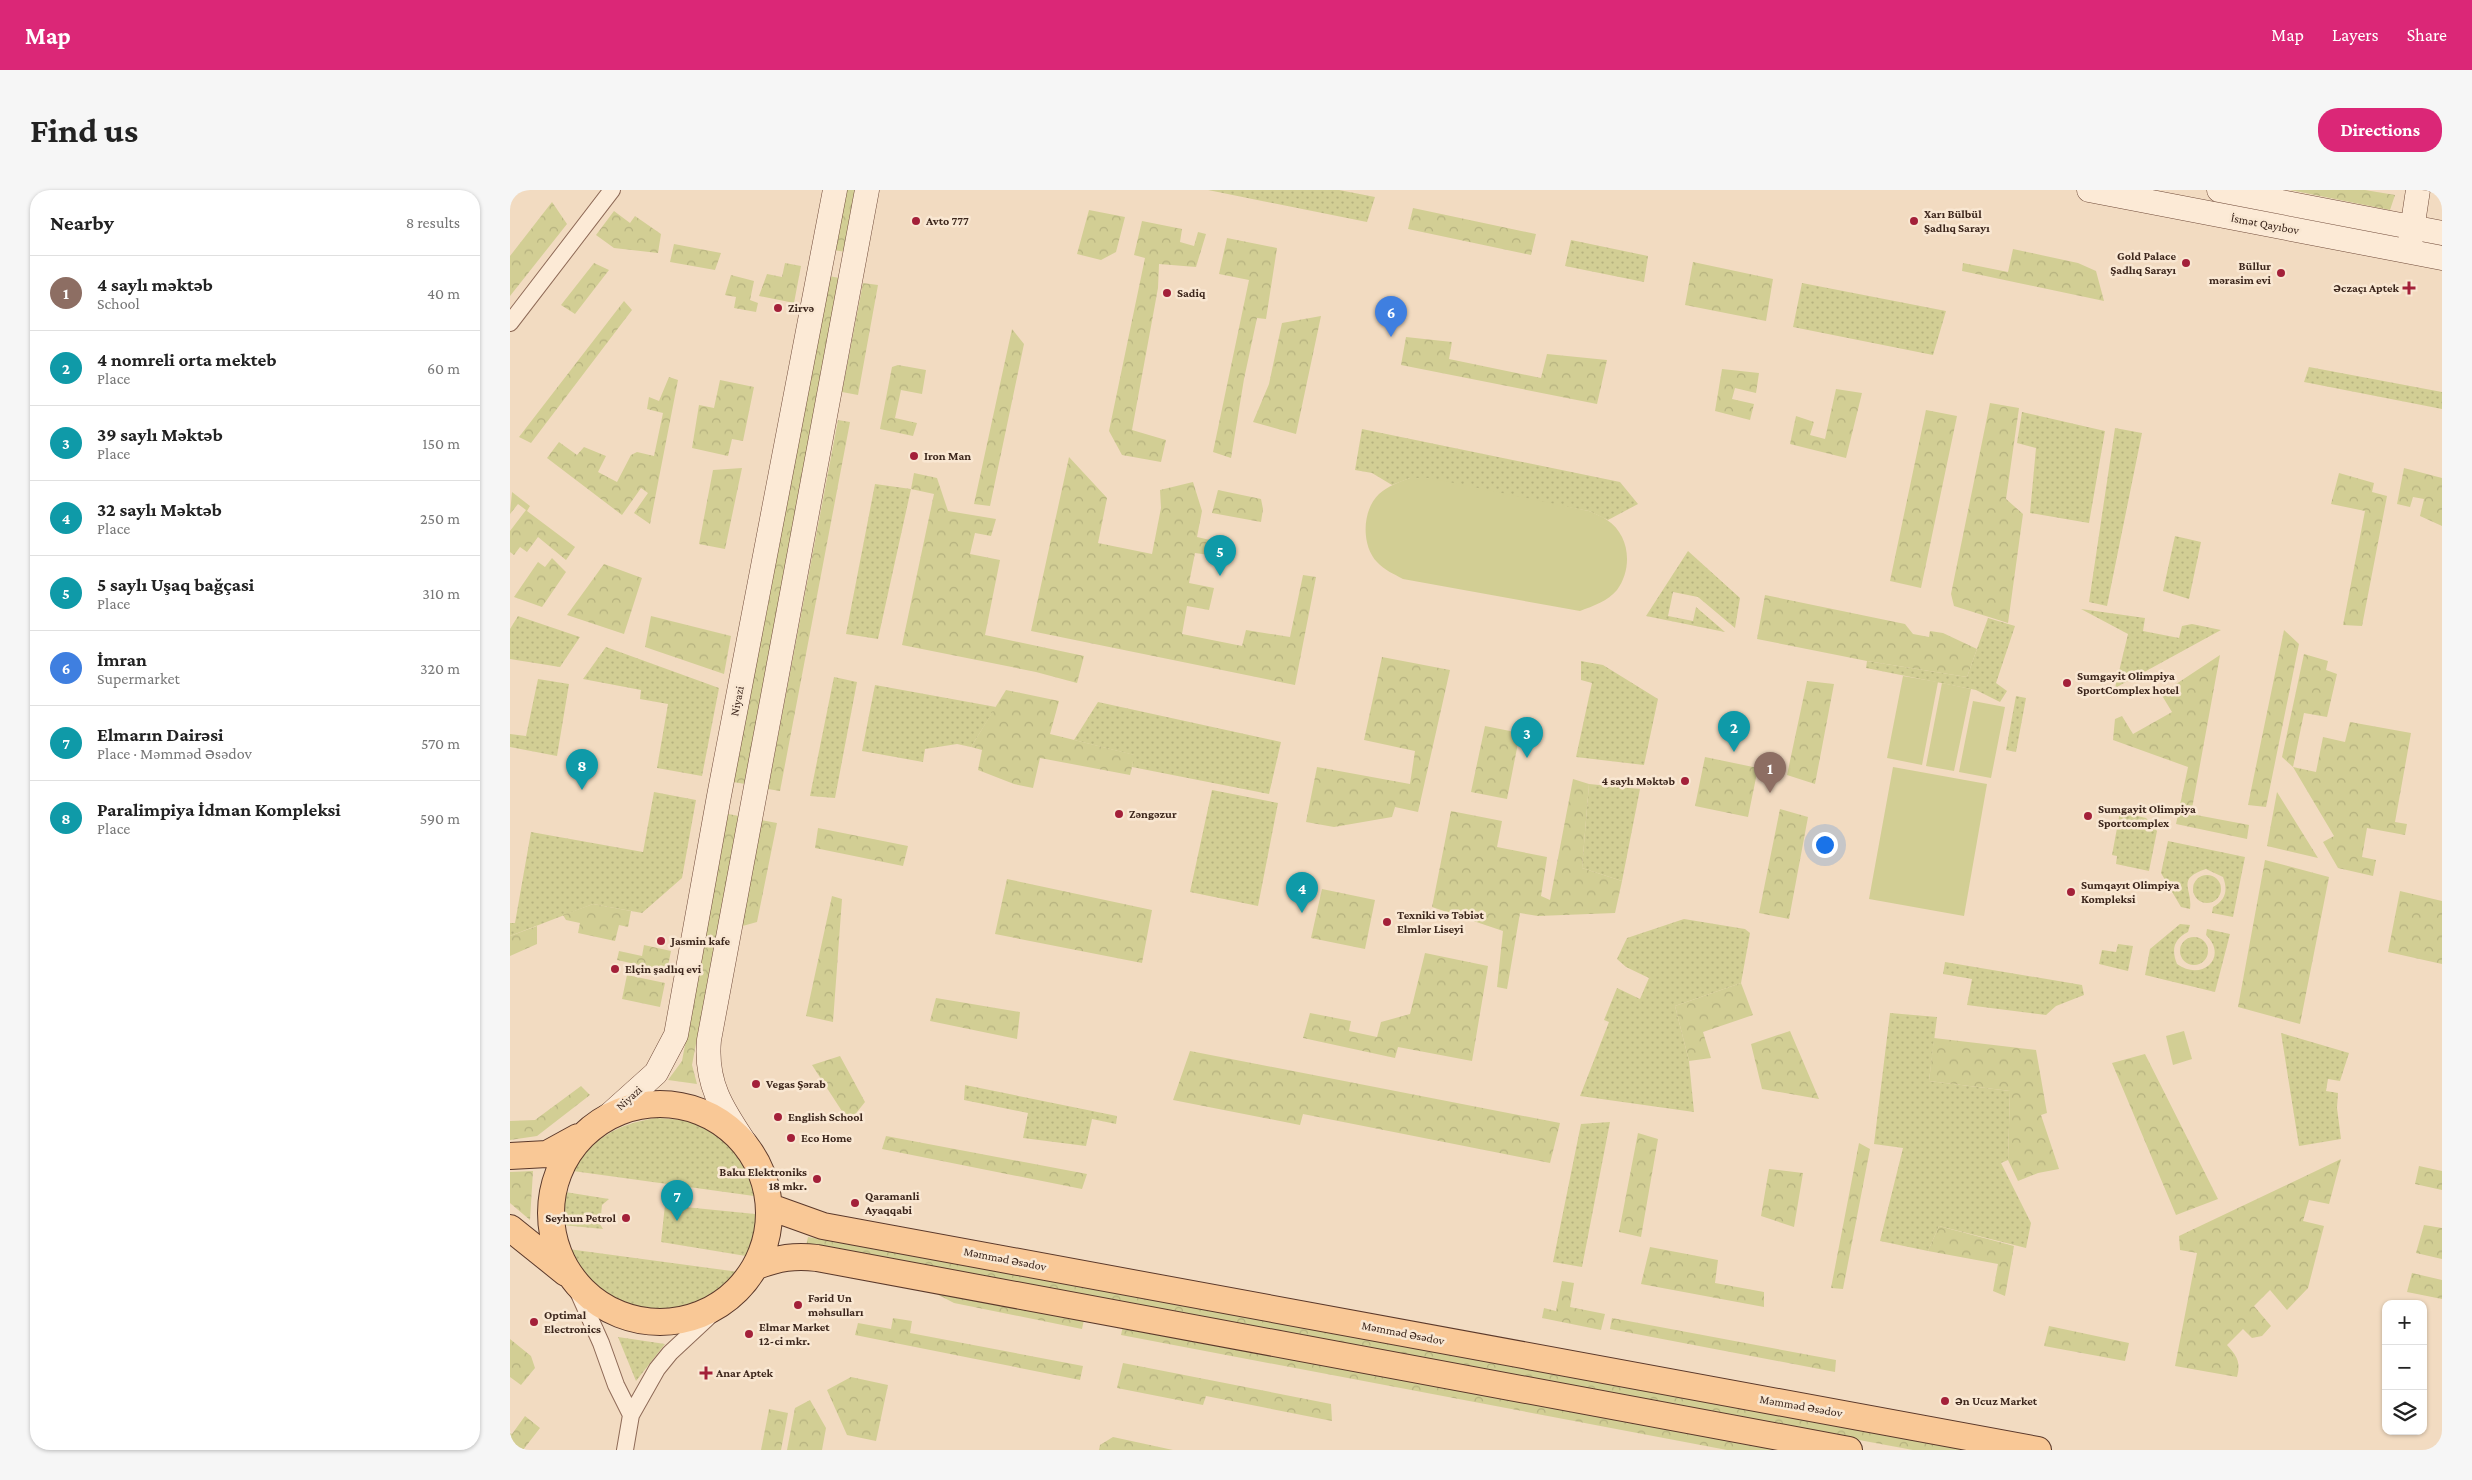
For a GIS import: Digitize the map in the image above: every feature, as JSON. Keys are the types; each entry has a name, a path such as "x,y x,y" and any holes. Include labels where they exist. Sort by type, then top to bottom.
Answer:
{"main road":[{"name":"Niyazi","path":"598,1123 656,1073 676,1034 719,796 835,190"},
{"path":"510,1228 571,1276 588,1295 608,1309 632,1318 657,1322 682,1320 707,1312 728,1299 744,1284 757,1266 765,1247 770,1207 764,1177 758,1163 725,1112 714,1090 708,1059 752,803 867,190"},
{"name":"İsmət Qayıbov","path":"2089,190 2156,196 2442,258"},
{"name":"İsmət Qayıbov","path":"2219,190 2442,233"},
{"path":"2409,252 2418,190"},
{"path":"822,260 852,266"},
{"path":"719,796 752,803"},
{"path":"510,1156 547,1154 564,1146 598,1123 631,1107 656,1103 681,1105 705,1113 727,1126 745,1144 782,1188 823,1226"},
{"path":"571,1276 560,1258 554,1238 551,1218 552,1198 556,1178 570,1152 598,1123"},
{"name":"Məmməd Əsədov","path":"770,1207 823,1226 2038,1450"},
{"path":"510,1221 554,1238"},
{"path":"757,1266 778,1258 792,1256 817,1258 1849,1450"}],"street":[{"path":"510,323 612,190"},
{"path":"571,1276 601,1343 616,1386 631,1416"},
{"path":"625,1450 631,1416 658,1369 670,1353 728,1299"}],"green space":[{"path":"844,190 857,190 846,252 833,250"},
{"path":"1208,190 1339,190 1375,197 1367,222"},
{"path":"2290,190 2365,190 2395,195 2390,210"},
{"path":"552,202 567,224 510,296 510,256"},
{"path":"1413,208 1536,234 1531,255 1408,229"},
{"path":"1089,210 1125,217 1116,252 1101,260 1077,254"},
{"path":"614,211 630,223 635,216 661,234 658,253 614,248 596,235"},
{"path":"1142,221 1182,229 1180,242 1194,246 1198,232 1206,234 1196,267 1159,264 1158,288 1132,430 1166,440 1161,462 1122,455 1109,431 1145,258 1134,255"},
{"path":"1227,238 1277,248 1266,319 1257,318 1244,379 1231,458 1213,452 1249,280 1219,274"},
{"path":"1571,240 1648,256 1644,282 1565,266"},
{"path":"674,244 721,253 715,270 670,262"},
{"path":"2013,249 2078,263 2096,271 2104,301 1962,271 1963,263 2008,272"},
{"path":"1693,262 1773,279 1766,321 1685,305"},
{"path":"594,263 609,270 575,314 561,305"},
{"path":"785,263 801,266 794,303 759,296 767,274 782,277"},
{"path":"731,275 754,281 750,300 758,303 756,312 734,308 736,297 725,295"},
{"path":"828,276 840,278 745,784 733,782"},
{"path":"863,283 878,285 858,395 842,392"},
{"path":"1802,283 1946,311 1933,355 1793,327"},
{"path":"624,301 632,310 531,443 519,437"},
{"path":"1321,316 1296,434 1253,422 1269,384 1282,323"},
{"path":"1012,329 1024,344 990,506 974,504"},
{"path":"1406,337 1452,342 1449,359 1541,378 1547,354 1607,360 1597,404 1401,365"},
{"path":"898,365 926,370 922,394 901,390 895,418 917,423 913,436 880,429 892,367"},
{"path":"2309,367 2442,392 2442,409 2304,382"},
{"path":"1722,369 1759,373 1756,393 1735,388 1732,399 1754,404 1750,420 1715,411"},
{"path":"669,377 678,380 650,524 634,513 648,493 641,488 622,515 547,458 559,442 577,455 584,447 606,456 598,472 617,482 631,455 637,452 654,456 663,413 647,409 649,397 659,401"},
{"path":"720,380 754,387 743,441 732,439 728,456 692,448 699,405 714,408"},
{"path":"1836,389 1862,393 1846,458 1790,444 1796,416 1814,422 1810,435 1825,439"},
{"path":"1990,403 2019,408 2006,499 2023,514 2008,623 1954,606 1951,594"},
{"path":"1926,410 1957,416 1921,588 1890,581"},
{"path":"2022,412 2105,431 2089,523 2030,513 2036,448 2017,443"},
{"path":"838,420 850,422 780,791 768,789"},
{"path":"2115,428 2142,433 2107,606 2089,602"},
{"path":"1362,429 1620,482 1638,504 1608,520 1589,511 1410,478 1392,485 1372,473 1355,470"},
{"path":"1069,457 1107,498 1098,543 1152,554 1161,508 1160,490 1193,482 1202,511 1197,537 1219,542 1216,556 1195,553 1189,583 1214,588 1209,610 1187,606 1182,634 1242,646 1246,630 1290,637 1303,575 1316,577 1295,685 1031,631"},
{"path":"742,468 725,549 699,544 713,470"},
{"path":"2404,468 2442,478 2442,526 2420,516 2424,499 2413,497 2410,507 2397,504"},
{"path":"914,473 937,478 948,511 996,519 991,536 975,533 970,554 1000,560 985,635 1084,656 1077,683 1036,672 902,645 934,494 911,489"},
{"path":"2339,473 2374,483 2372,492 2387,496 2362,626 2343,625 2365,511 2331,504"},
{"path":"1410,478 1430,478 1589,511 1601,516 1615,526 1621,534 1627,552 1627,562 1622,581 1617,590 1609,597 1580,611 1403,579 1389,572 1377,562 1368,546 1366,528 1369,509 1379,494 1390,486"},
{"path":"875,484 911,489 878,639 846,634"},
{"path":"1218,490 1261,499 1263,509 1261,522 1212,513"},
{"path":"512,492 530,506 527,511 575,547 566,560 538,537 527,552 520,547 514,555 510,552 510,531 526,510 518,504 510,514"},
{"path":"2175,536 2201,542 2189,599 2163,591"},
{"path":"1688,551 1740,598 1735,628 1698,597 1673,592 1668,616 1693,621 1696,607 1725,632 1646,616"},
{"path":"552,558 566,572 542,607 514,597 538,562 545,567"},
{"path":"604,564 642,578 624,634 567,615"},
{"path":"1765,595 1905,624 1913,634 1929,637 1930,631 1943,633 1977,649 1967,677 1867,661 1757,639"},
{"path":"2081,609 2145,618 2143,631 2179,638 2182,626 2192,624 2221,630 2115,688 2128,634"},
{"path":"518,616 580,637 560,667 510,659 510,629"},
{"path":"651,616 731,636 724,674 645,647"},
{"path":"1988,618 2015,626 1996,683 2007,691 2000,702 1976,690 1866,668 1867,661 1967,677"},
{"path":"2284,630 2299,644 2266,807 2248,805"},
{"path":"606,647 719,688 702,776 657,768 668,704 640,699 641,690 583,679"},
{"path":"2304,654 2328,661 2326,670 2337,674 2327,717 2304,713 2293,767 2282,757"},
{"path":"2220,655 2191,814 2249,825 2247,839 2176,824 2188,767 2113,740 2115,719 2122,716 2133,734 2172,712 2161,694"},
{"path":"1382,657 1450,670 1418,812 1395,807 1392,817 1334,827 1306,822 1317,767 1410,784 1415,751 1364,740"},
{"path":"1581,661 1603,665 1658,699 1644,765 1576,757 1592,683 1581,680"},
{"path":"1903,676 1938,682 1922,765 1887,758"},
{"path":"834,677 857,682 835,798 810,796"},
{"path":"538,679 569,684 557,756 510,747 510,734 526,736"},
{"path":"1807,681 1834,684 1815,784 1787,775"},
{"path":"1942,683 1971,689 1954,771 1926,766"},
{"path":"875,685 996,707 971,747 957,744 925,749 923,762 862,751"},
{"path":"1006,690 1059,701 1050,734 1135,755 1130,775 1040,758 1033,788 1014,784 978,770 982,750 971,747"},
{"path":"2016,696 2026,698 2016,752 2006,750"},
{"path":"1973,701 2005,707 1991,778 1959,772"},
{"path":"1098,702 1281,742 1269,794 1132,767 1134,755 1074,740"},
{"path":"2350,722 2411,733 2395,822 2407,824 2405,835 2367,828 2362,857 2376,860 2373,876 2338,868 2323,842 2334,836 2293,767 2316,772 2323,737 2345,742"},
{"path":"1485,726 1520,733 1507,799 1471,792"},
{"path":"1705,757 1758,768 1748,817 1695,806"},
{"path":"1893,767 1987,784 1964,916 1869,899"},
{"path":"1573,779 1589,784 1582,868 1622,881 1615,913 1538,916 1520,913 1507,989 1497,987 1503,931 1432,907 1451,811 1502,821 1497,847 1547,857 1541,896 1550,900"},
{"path":"1589,784 1640,789 1622,881 1582,868"},
{"path":"1212,790 1278,803 1258,906 1190,892"},
{"path":"654,792 696,800 682,878 642,913 593,904 510,936 510,923 515,923 531,832 643,852"},
{"path":"2277,792 2318,858 2267,846"},
{"path":"1780,809 1808,817 1789,919 1759,913"},
{"path":"2120,812 2146,818 2157,831 2149,871 2116,864 2117,856 2112,855"},
{"path":"728,814 739,816 692,1065 697,1084 668,1080 682,1061"},
{"path":"761,820 777,823 757,922 739,927"},
{"path":"818,828 908,846 903,866 815,848"},
{"path":"2168,841 2245,857 2233,917 2212,913 2213,907 2221,901 2225,894 2225,886 2223,877 2206,869 2191,877 2188,881 2190,909 2181,907 2161,873"},
{"path":"2265,860 2329,877 2300,1024 2238,1007"},
{"path":"2207,875 2217,879 2221,889 2217,899 2207,903 2197,899 2193,889 2197,879"},
{"path":"1007,879 1152,910 1142,963 995,934"},
{"path":"1322,889 1375,900 1365,949 1311,938"},
{"path":"2400,891 2442,901 2442,964 2388,952"},
{"path":"832,896 842,899 833,1022 806,1016"},
{"path":"593,904 631,911 628,927 619,925 615,941 578,933 580,923 566,920 563,915"},
{"path":"1684,919 1745,929 1750,933 1741,983 1675,1006 1689,1061 1694,1112 1580,1096 1609,1022 1604,1020 1617,988 1640,999 1649,978 1626,967 1617,959 1627,938"},
{"path":"2180,924 2190,925 2188,932 2177,941 2174,954 2177,964 2186,969 2203,969 2214,959 2215,951 2206,935 2207,929 2230,934 2215,992 2145,975 2150,949"},
{"path":"537,926 537,944 510,956 510,936"},
{"path":"2194,937 2204,941 2208,951 2204,961 2194,965 2184,961 2180,951 2184,941"},
{"path":"2118,944 2133,946 2128,971 2099,964 2102,950 2116,952"},
{"path":"644,945 671,951 667,971 617,960 619,951 642,956"},
{"path":"1425,953 1488,966 1472,1061 1398,1047 1395,1058 1303,1038 1310,1013 1351,1021 1349,1031 1377,1037 1381,1022 1410,1014"},
{"path":"1945,962 2082,985 2084,995 2056,1006 2046,1015 1967,1005 1972,979 1943,974"},
{"path":"627,975 665,983 660,1007 622,999"},
{"path":"1741,983 1753,1015 1703,1032 1711,1058 1689,1061 1675,1006"},
{"path":"936,998 1020,1012 1017,1039 930,1021"},
{"path":"1890,1013 1937,1017 1929,1081 2010,1091 2008,1160 2001,1163 2031,1223 2026,1248 1939,1226 1928,1251 1880,1241 1903,1148 1874,1144"},
{"path":"1790,1031 1819,1099 1762,1089 1751,1044"},
{"path":"2184,1031 2192,1059 2173,1065 2166,1036"},
{"path":"2281,1033 2349,1053 2340,1081 2328,1079 2326,1091 2338,1093 2337,1108 2341,1139 2299,1146"},
{"path":"1934,1038 2036,1050 2047,1113 2041,1115 2059,1169 2038,1173 2018,1181 2008,1160 2010,1091 1929,1081"},
{"path":"1190,1051 1560,1123 1550,1163 1303,1114 1300,1125 1173,1100"},
{"path":"2145,1054 2218,1199 2176,1215 2112,1063"},
{"path":"840,1056 865,1102 849,1122 812,1065"},
{"path":"965,1085 1117,1116 1116,1124 1092,1119 1086,1146 1023,1138 1028,1113 964,1100"},
{"path":"581,1086 590,1095 537,1136 510,1140 510,1121 535,1120"},
{"path":"655,1118 693,1122 705,1126 724,1138 739,1155 749,1175 754,1196 573,1171 589,1149 607,1134 629,1124"},
{"path":"1610,1122 1582,1267 1553,1262 1581,1124"},
{"path":"1638,1133 1658,1139 1641,1237 1619,1232"},
{"path":"886,1136 1087,1174 1082,1189 882,1149"},
{"path":"1859,1143 1870,1149 1843,1289 1831,1288"},
{"path":"2341,1159 2329,1204 2309,1200 2303,1221 2324,1226 2308,1288 2287,1310 2270,1290 2254,1306 2271,1326 2262,1336 2252,1338 2243,1329 2227,1345 2237,1360 2239,1367 2237,1377 2175,1366 2197,1253 2180,1250 2179,1236"},
{"path":"2419,1166 2442,1171 2442,1190 2415,1184"},
{"path":"1769,1169 1803,1173 1794,1227 1761,1216"},
{"path":"533,1171 530,1220 510,1203 510,1172"},
{"path":"565,1192 609,1199 602,1205 600,1224 603,1229 562,1225 561,1208"},
{"path":"665,1205 755,1214 755,1236 749,1251 746,1256 661,1242"},
{"path":"2424,1225 2442,1228 2442,1259 2416,1253"},
{"path":"1939,1226 2014,1246 2005,1296 1993,1291 1998,1264 1928,1251"},
{"path":"808,1237 1967,1450 1913,1450 806,1246"},
{"path":"1650,1247 1718,1260 1715,1283 1764,1292 1764,1307 1641,1284"},
{"path":"568,1249 739,1272 719,1292 704,1301 687,1307 670,1310 635,1308 604,1294 590,1283 578,1270"},
{"path":"2412,1273 2442,1280 2442,1299 2407,1292"},
{"path":"1562,1281 1574,1283 1570,1307 1605,1314 1601,1330 1542,1318 1544,1308 1556,1311"},
{"path":"927,1289 1084,1320 1082,1329 954,1303"},
{"path":"893,1318 912,1321 910,1333 1083,1366 1080,1380 855,1335 858,1323 891,1329"},
{"path":"1612,1318 1836,1360 1835,1372 1610,1329"},
{"path":"1123,1326 1779,1450 1727,1450 1121,1335"},
{"path":"2049,1326 2129,1343 2125,1361 2044,1346"},
{"path":"618,1337 665,1344 636,1381"},
{"path":"510,1339 531,1356 535,1368 521,1385 510,1377"},
{"path":"1123,1363 1331,1404 1332,1421 1206,1396 1203,1405 1117,1388"},
{"path":"851,1377 888,1385 876,1441 847,1435 827,1390"},
{"path":"810,1400 826,1428 822,1450 787,1450 795,1408"},
{"path":"769,1409 788,1413 781,1450 761,1450"},
{"path":"525,1416 540,1428 523,1450 510,1450 510,1433 512,1434"},
{"path":"1113,1437 1173,1450 1099,1450 1100,1445"}],"place":[{"name":"Avto 777","path":"916,221"},
{"name":"Xarı Bülbül Şadlıq Sarayı","path":"1914,221"},
{"name":"Gold Palace Şadlıq Sarayı","path":"2186,263"},
{"name":"Büllur mərasim evi","path":"2281,273"},
{"name":"Əczaçı Aptek","path":"2409,288"},
{"name":"Sadiq","path":"1167,293"},
{"name":"Zirvə","path":"778,308"},
{"name":"İmran","path":"1391,337"},
{"name":"Iron Man","path":"914,456"},
{"name":"5 saylı Uşaq bağçasi","path":"1220,576"},
{"name":"Sumgayit Olimpiya SportComplex hotel","path":"2067,683"},
{"name":"4 nomreli orta mekteb","path":"1734,752"},
{"name":"39 saylı Məktəb","path":"1527,758"},
{"name":"4 saylı Məktəb","path":"1685,781"},
{"name":"Paralimpiya İdman Kompleksi","path":"582,790"},
{"name":"4 saylı məktəb","path":"1770,793"},
{"name":"Zəngəzur","path":"1119,814"},
{"name":"Sumgayit Olimpiya Sportcomplex","path":"2088,816"},
{"name":"Sumqayıt Olimpiya Kompleksi","path":"2071,892"},
{"name":"32 saylı Məktəb","path":"1302,913"},
{"name":"Texniki və Təbiət Elmlər Liseyi","path":"1387,922"},
{"name":"Jasmin kafe","path":"661,941"},
{"name":"Elçin şadlıq evi","path":"615,969"},
{"name":"Vegas Şərab","path":"756,1084"},
{"name":"English School","path":"778,1117"},
{"name":"Eco Home","path":"791,1138"},
{"name":"Baku Elektroniks 18 mkr.","path":"817,1179"},
{"name":"Qaramanli Ayaqqabi","path":"855,1203"},
{"name":"Seyhun Petrol","path":"626,1218"},
{"name":"Elmarın Dairəsi","path":"677,1221"},
{"name":"Fərid Un məhsulları","path":"798,1305"},
{"name":"Optimal Electronics","path":"534,1322"},
{"name":"Elmar Market 12-ci mkr.","path":"749,1334"},
{"name":"Anar Aptek","path":"706,1373"},
{"name":"Ən Ucuz Market","path":"1945,1401"}]}
